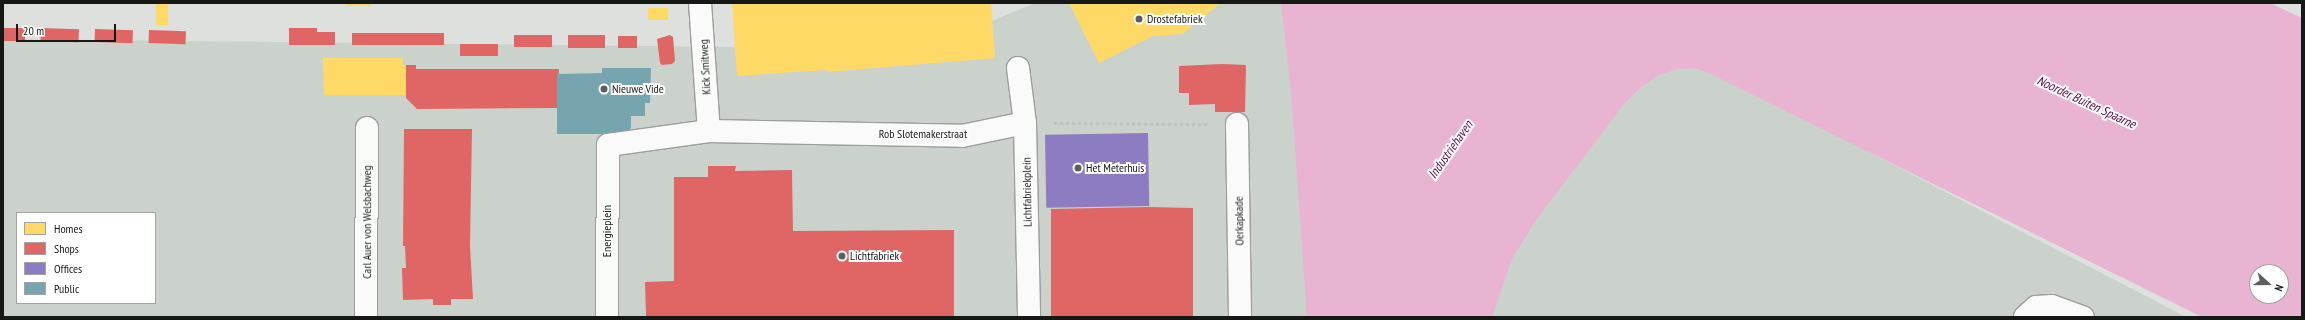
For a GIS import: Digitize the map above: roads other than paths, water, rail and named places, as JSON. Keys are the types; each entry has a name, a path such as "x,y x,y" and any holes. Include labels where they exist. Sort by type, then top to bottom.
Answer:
{"street":[{"name":"Kick Smitweg","path":"700,3 709,131"},
{"name":"Lichtfabriekplein","path":"1018,68 1025,123 1029,317"},
{"name":"Rob Slotemakerstraat","path":"608,145 709,131 962,136 1025,123"},
{"name":"Oerkapkade","path":"1237,124 1240,317"},
{"name":"Carl Auer von Welsbachweg","path":"366,317 367,128"},
{"name":"Energieplein","path":"607,317 608,145"},
{"path":"2025,317 2036,307 2052,306 2083,317"}],"water":[{"path":"1281,3 2270,3 2302,18 2302,317 2202,317 1707,72 1693,68 1677,69 1659,75 1642,86 1624,104 1534,223 1511,261 1492,317 1307,317 1291,91"}],"place":[{"name":"Drostefabriek","path":"1139,19"},
{"name":"Nieuwe Vide","path":"604,89"},
{"name":"Het Meterhuis","path":"1078,168"},
{"name":"Lichtfabriek","path":"842,256"}],"water label":[{"name":"Noorder Buiten Spaarne","path":"2086,103"},
{"name":"Industriehaven","path":"1451,150"}]}
